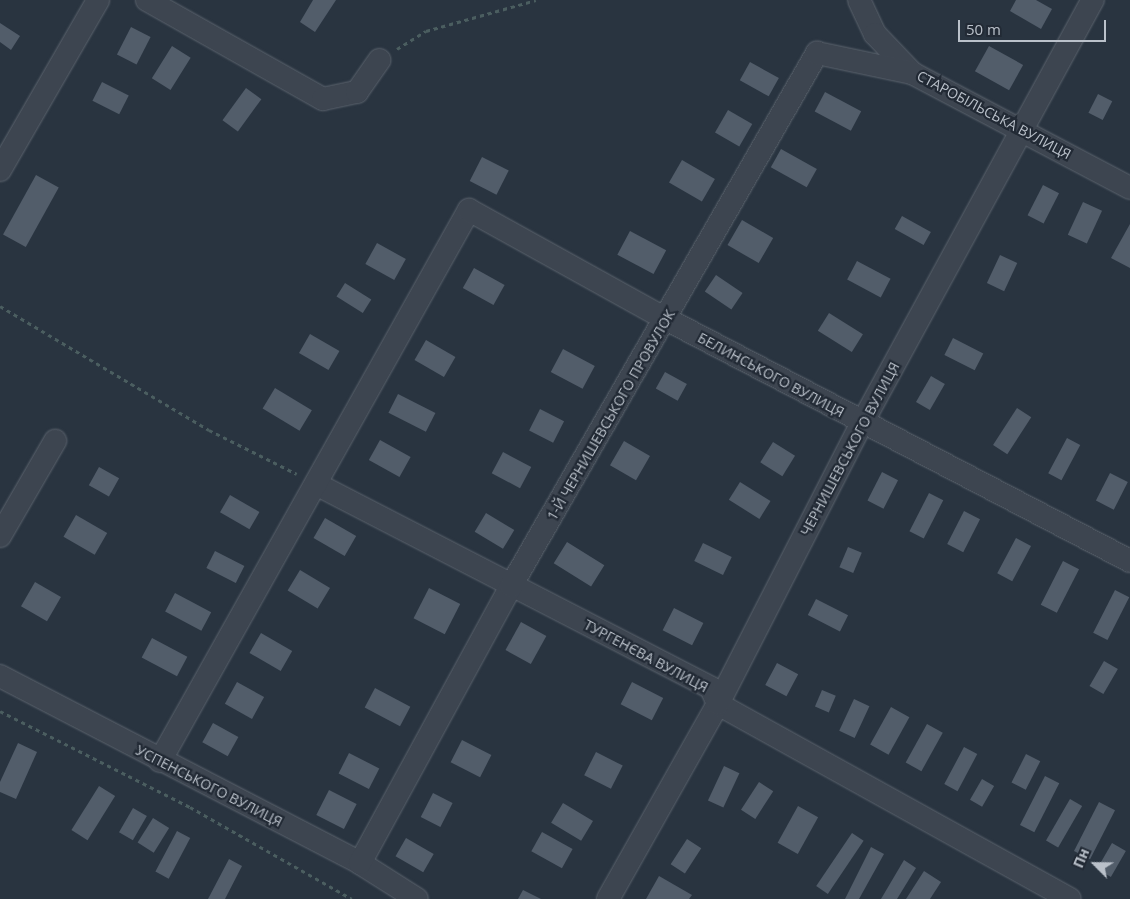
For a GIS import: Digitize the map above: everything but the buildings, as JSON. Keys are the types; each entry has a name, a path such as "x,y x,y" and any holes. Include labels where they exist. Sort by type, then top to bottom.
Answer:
{"street":[{"path":"0,170 98,0"},
{"path":"147,0 322,99 356,92 379,60"},
{"name":"СТАРОБІЛЬСЬКА ВУЛИЦЯ","path":"859,0 875,34 912,73 1025,130 1130,188"},
{"name":"ЧЕРНИШЕВСЬКОГО ВУЛИЦЯ","path":"608,899 718,704 862,422 1025,130 1093,0"},
{"name":"1-Й ЧЕРНИШЕВСЬКОГО ПРОВУЛОК","path":"360,863 511,586 817,53 912,73"},
{"name":"БЕЛИНСЬКОГО ВУЛИЦЯ","path":"316,484 469,210 666,319 1130,561"},
{"path":"0,536 56,441"},
{"path":"160,761 316,484"},
{"name":"ТУРГЕНЄВА ВУЛИЦЯ","path":"316,484 711,688 718,704 1070,899"},
{"name":"УСПЕНСЬКОГО ВУЛИЦЯ","path":"0,676 160,761 360,863 417,899"}],"path":[{"path":"379,60 426,32 536,0"},
{"path":"0,306 210,430 316,484"},
{"path":"0,711 190,807 352,899"}]}
